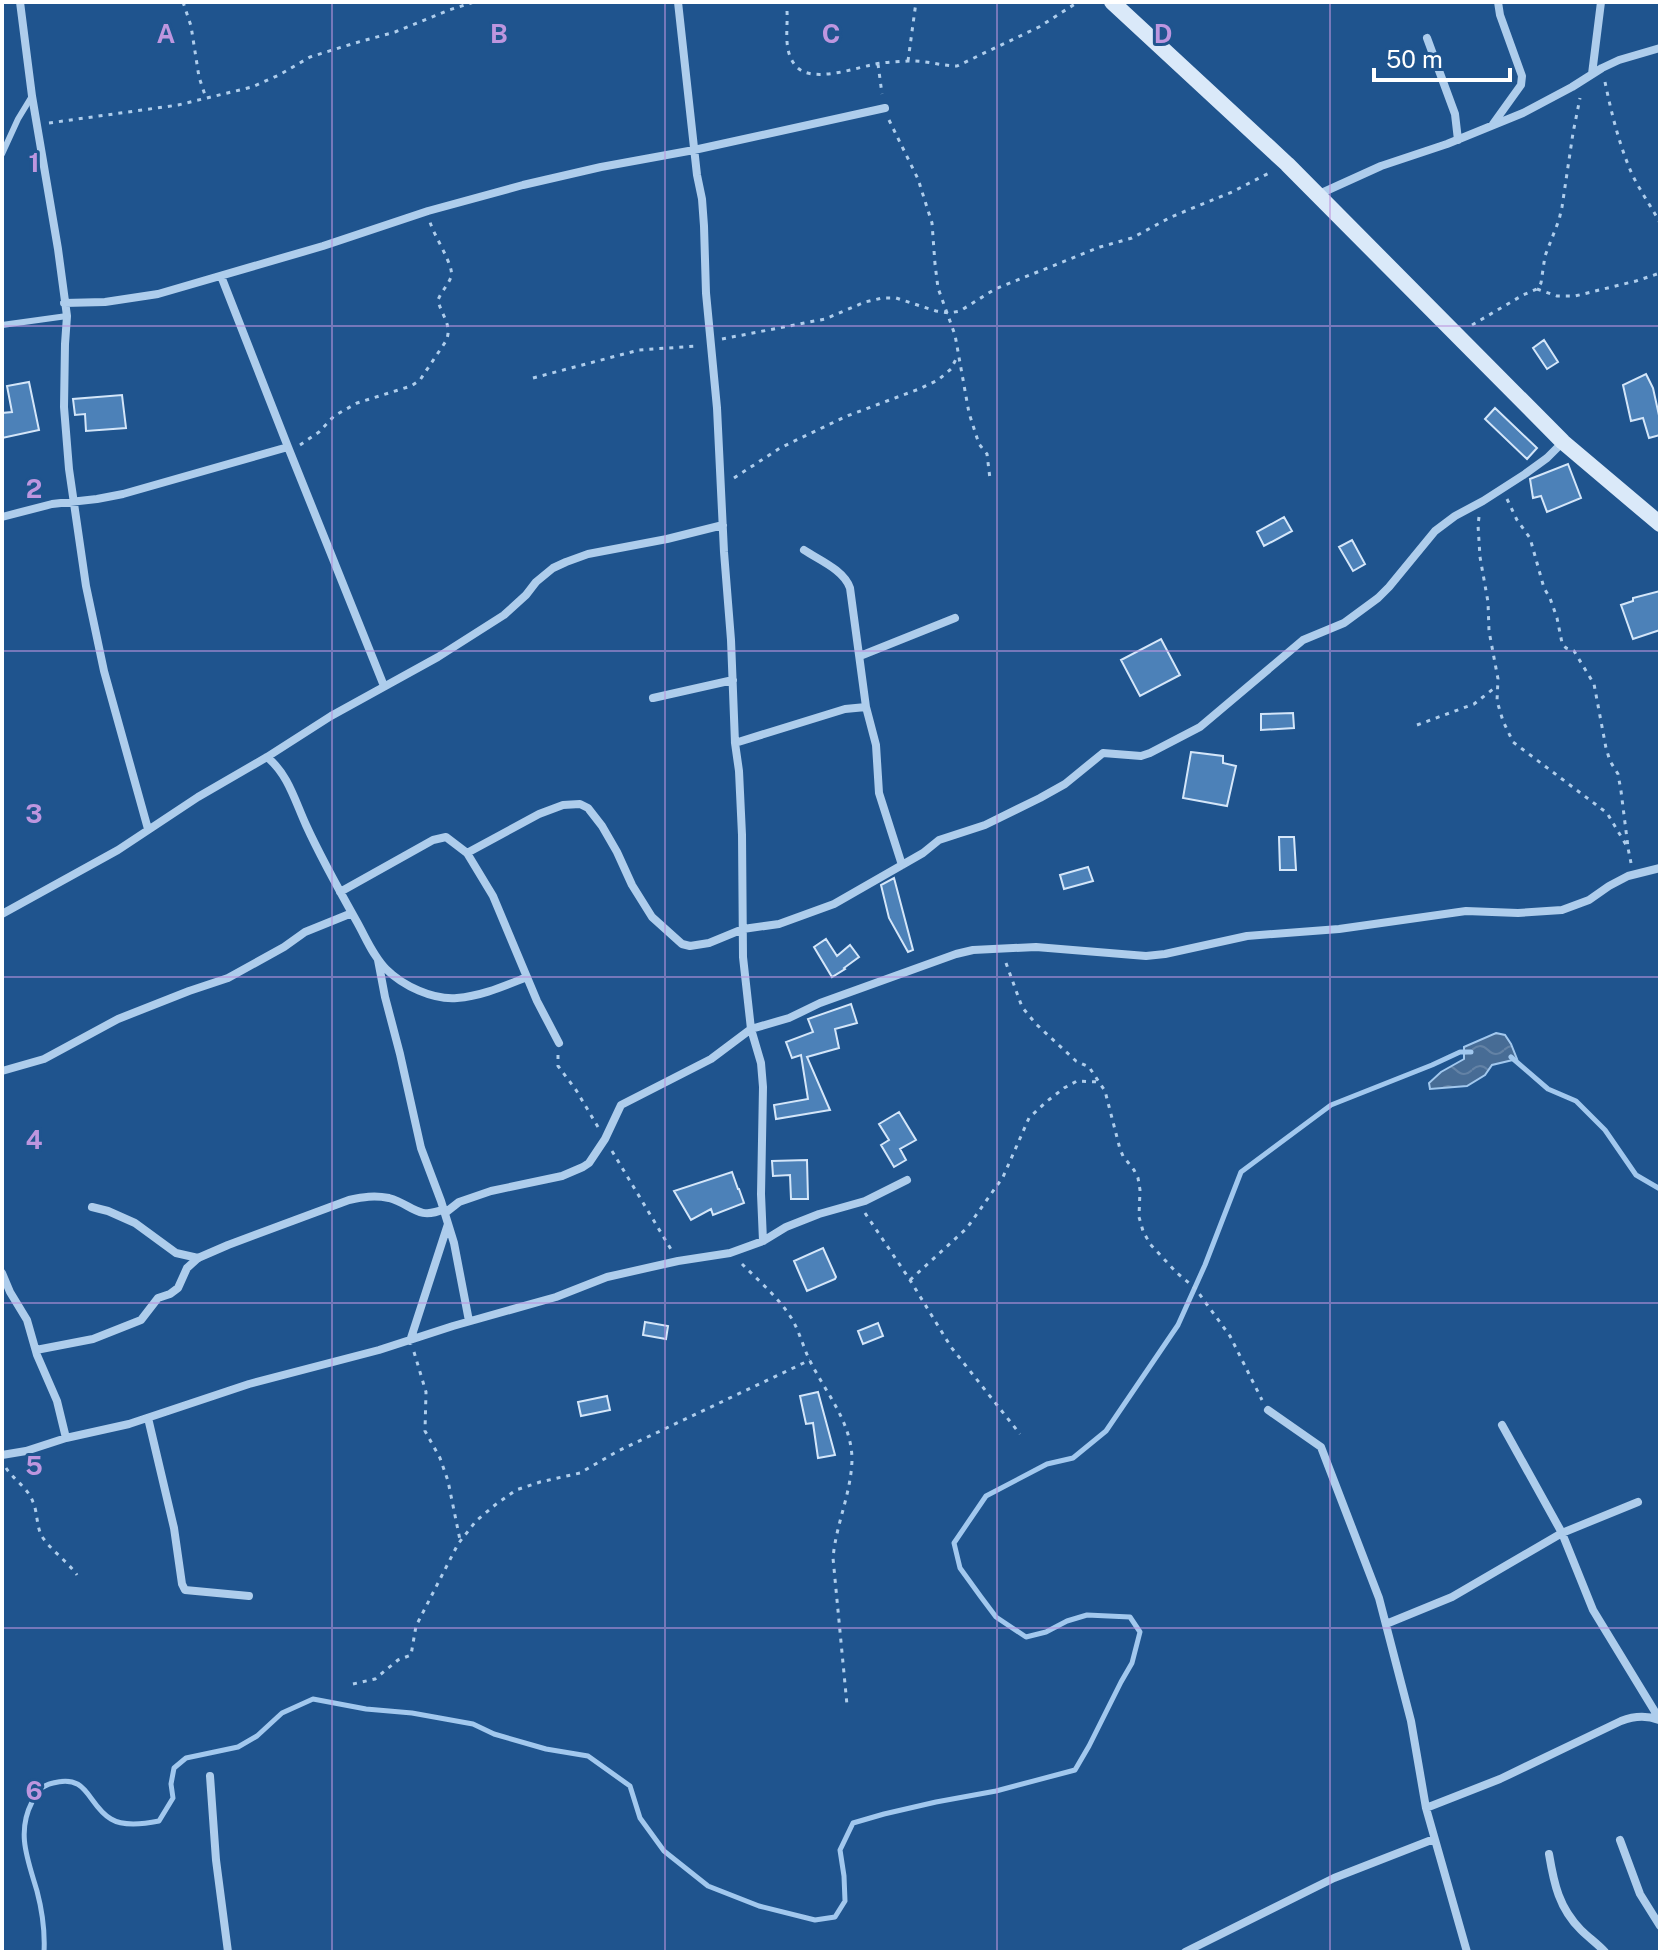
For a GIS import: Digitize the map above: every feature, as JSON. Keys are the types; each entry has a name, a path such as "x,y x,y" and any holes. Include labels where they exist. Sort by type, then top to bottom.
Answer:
{"street":[{"path":"20,2 67,316 64,407 69,469 96,639 148,829"},
{"path":"678,2 704,226 706,293 717,408 739,771 743,957 751,1029 761,1063 763,1087 763,1241"},
{"path":"1112,2 1287,164 1563,442 1660,524"},
{"path":"1492,126 1521,85 1522,76 1498,2"},
{"path":"1590,75 1601,2"},
{"path":"1427,38 1455,114 1458,140"},
{"path":"1317,195 1381,166 1492,126 1619,60 1660,48"},
{"path":"64,303 105,302 158,294 323,246 428,211 601,167 885,108"},
{"path":"221,276 384,686"},
{"path":"467,853 539,814 563,805 580,804 588,808 602,826 652,917 682,944 709,943 743,929 779,924 808,915 834,904 923,853 939,840 985,825 1040,798 1065,784 1103,753 1141,756 1200,727 1303,640 1344,623 1369,605 1389,587 1435,531 1547,458 1563,442"},
{"path":"2,517 52,504 123,494 288,449"},
{"path":"2,914 118,850 331,716 438,657 504,615 553,568 615,547 667,539 723,525"},
{"path":"804,550 848,581 866,707 876,745 879,793 902,865"},
{"path":"860,656 955,618"},
{"path":"653,698 733,680"},
{"path":"735,743 845,709 866,707"},
{"path":"267,757 279,767 340,892 378,960 388,972 419,991 455,999 483,994 527,977"},
{"path":"340,892 438,838 446,837 467,853 493,896 559,1043"},
{"path":"36,1350 93,1339 141,1320 158,1298 178,1288 187,1268 198,1258 349,1200 370,1195 399,1201 416,1213 433,1214 491,1191 562,1176 583,1167 605,1139 621,1105 711,1059 751,1029 789,1018 833,998 956,954 973,950 1036,947 1146,956 1247,936 1339,929 1466,911 1518,913 1562,910 1589,900 1633,875 1660,868"},
{"path":"2,1071 44,1059 118,1019 228,978 295,938 352,913"},
{"path":"378,960 421,1148 454,1243 469,1321"},
{"path":"2,1455 148,1418 249,1384 410,1341 556,1297 607,1277 730,1253 763,1241 786,1227 858,1203 907,1180"},
{"path":"92,1207 135,1223 176,1253 198,1258"},
{"path":"410,1341 448,1223"},
{"path":"2,1273 27,1320 57,1401 66,1438"},
{"path":"1268,1410 1316,1442 1325,1454 1379,1598 1411,1721 1426,1808 1467,1952"},
{"path":"148,1418 185,1590 249,1596"},
{"path":"1502,1425 1562,1533 1593,1610 1660,1720"},
{"path":"1386,1624 1452,1597 1562,1533 1638,1502"},
{"path":"1426,1808 1500,1779 1621,1721 1647,1716 1660,1720"},
{"path":"210,1776 216,1860 228,1952"},
{"path":"1185,1952 1334,1878 1434,1839"},
{"path":"1620,1840 1640,1894 1660,1926"},
{"path":"1549,1854 1560,1902 1582,1931 1605,1952"}],"lane":[{"path":"2,154 32,96"},
{"path":"2,325 67,316"}],"path":[{"path":"183,2 206,98"},
{"path":"37,125 178,105 252,87 310,57 395,32 474,2"},
{"path":"908,61 916,2"},
{"path":"787,11 786,40 794,65 803,73 836,73 908,61 957,66 1039,27 1078,2"},
{"path":"878,64 885,108 918,179 932,223 938,288 955,335 969,413 979,444 987,454 990,479"},
{"path":"1602,68 1629,168 1660,223"},
{"path":"1454,335 1537,289 1541,283 1545,256 1559,220 1577,112 1590,75"},
{"path":"533,378 639,350 711,343 825,319 882,298 896,298 936,311 960,311 995,289 1100,247 1132,238 1287,164"},
{"path":"288,449 304,443 334,416 357,403 411,386 420,380 446,341 448,327 438,300 451,278 452,269 435,237 428,211"},
{"path":"1537,289 1557,296 1575,296 1660,273"},
{"path":"720,487 780,448 847,416 938,380 951,369 958,355"},
{"path":"1502,488 1517,520 1530,538 1544,588 1557,618 1562,643 1574,651 1594,684 1606,748 1618,774 1633,875"},
{"path":"1483,501 1478,525 1480,557 1488,602 1497,701 1503,721 1513,742 1607,813 1628,848"},
{"path":"1417,725 1474,704 1497,686"},
{"path":"1001,948 1022,1007 1076,1061 1089,1067 1105,1091 1123,1156 1138,1178 1139,1217 1150,1244 1195,1288 1230,1336 1268,1410"},
{"path":"910,1280 967,1228 1003,1177 1029,1118 1077,1081 1100,1082"},
{"path":"858,1203 951,1347 1020,1434"},
{"path":"730,1253 778,1300 793,1320 847,1430 852,1458 850,1490 835,1539 833,1558 847,1705"},
{"path":"410,1341 426,1392 425,1431 448,1481 460,1542"},
{"path":"353,1684 375,1679 398,1660 411,1655 416,1626 460,1542 476,1521 516,1490 580,1473 618,1451 810,1360"},
{"path":"2,1463 33,1501 40,1533 77,1575"}],"water":[{"path":"1496,1033 1505,1035 1517,1059 1492,1065 1485,1075 1467,1086 1430,1089 1429,1083 1441,1072 1464,1059 1464,1047"}],"building":[{"path":"1544,340 1558,362 1547,369 1533,348"},
{"path":"1646,374 1653,388 1660,420 1660,435 1649,438 1643,418 1631,421 1623,385"},
{"path":"29,382 39,430 2,438 2,413 12,412 7,386"},
{"path":"122,395 126,428 86,431 85,414 75,415 73,399"},
{"path":"1495,408 1537,448 1527,459 1485,419"},
{"path":"1568,464 1581,498 1547,512 1541,496 1533,498 1530,479"},
{"path":"1284,517 1292,531 1264,546 1257,532"},
{"path":"1352,540 1365,564 1353,571 1339,547"},
{"path":"1660,591 1660,630 1633,639 1621,605 1633,601 1633,598"},
{"path":"1161,639 1180,675 1140,696 1121,660"},
{"path":"1293,713 1294,728 1261,730 1261,714"},
{"path":"1191,752 1223,756 1223,763 1236,766 1227,806 1183,798"},
{"path":"1279,837 1294,837 1296,870 1280,870"},
{"path":"1088,867 1093,881 1064,889 1060,875"},
{"path":"894,878 913,950 908,952 889,918 881,885"},
{"path":"826,939 837,956 850,945 859,957 832,977 814,947"},
{"path":"851,1004 857,1023 835,1029 839,1048 807,1057 830,1110 776,1119 774,1105 808,1099 801,1055 792,1058 786,1042 813,1032 808,1019"},
{"path":"899,1112 916,1140 900,1149 906,1160 894,1167 881,1145 889,1140 879,1124"},
{"path":"807,1160 808,1199 791,1199 790,1175 773,1176 772,1161"},
{"path":"732,1172 744,1203 713,1215 711,1209 691,1220 674,1191"},
{"path":"823,1248 836,1277 807,1291 794,1261"},
{"path":"645,1322 668,1326 666,1339 643,1335"},
{"path":"878,1323 883,1336 863,1344 858,1331"},
{"path":"818,1392 835,1455 818,1458 813,1423 806,1424 800,1396"},
{"path":"607,1396 610,1410 581,1416 578,1402"}],"waterway":[{"path":"44,1952 42,1914 24,1836 27,1813 40,1790 53,1783 74,1782 103,1813 116,1822 134,1824 159,1821 173,1798 171,1784 174,1768 186,1758 238,1747 257,1736 282,1713 313,1699 473,1724 494,1734 546,1749 588,1756 630,1786 640,1818 664,1851 708,1886 759,1906 815,1920 835,1917 845,1901 840,1850 853,1823 1075,1770 1132,1663 1140,1632 1130,1617 1087,1615 1026,1637 996,1617 960,1568 954,1543 986,1496 1047,1464 1073,1458 1106,1431 1178,1325 1241,1172 1331,1105 1460,1052 1471,1052"},
{"path":"1511,1057 1548,1089 1576,1101 1605,1130 1636,1175 1660,1189"}]}
